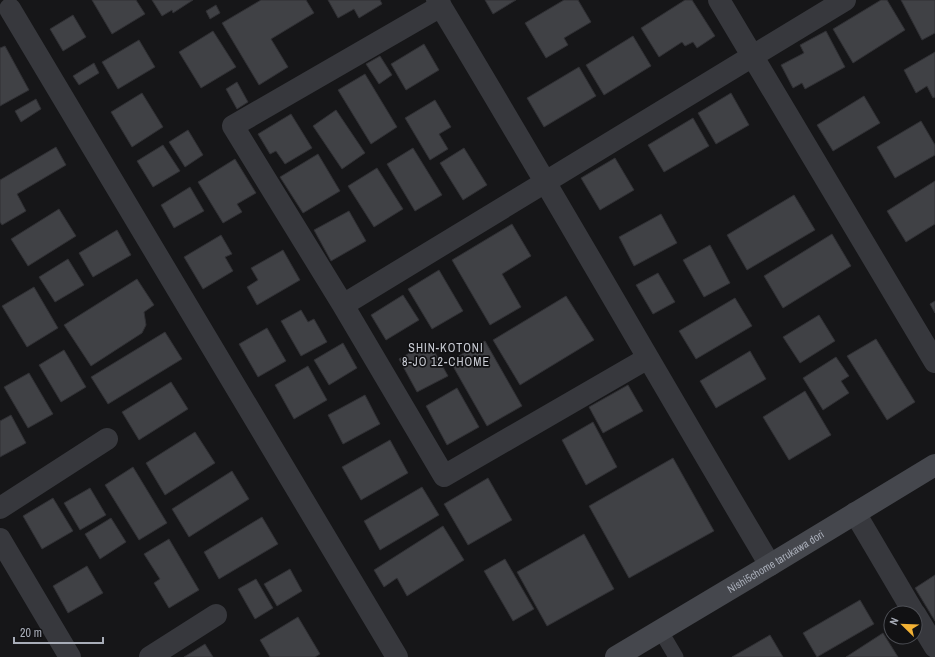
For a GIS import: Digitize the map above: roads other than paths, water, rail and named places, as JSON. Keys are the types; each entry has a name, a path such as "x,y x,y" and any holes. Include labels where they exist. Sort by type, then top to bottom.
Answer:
{"main road":[{"name":"Nishi5chome tarukawa dori","path":"616,657 935,465"}],"street":[{"path":"719,0 935,362"},
{"path":"343,305 845,0"},
{"path":"648,358 444,476 343,305 233,126 439,3 546,182 770,565"},
{"path":"12,8 397,657"},
{"path":"0,508 107,439"},
{"path":"855,514 910,605"},
{"path":"0,539 70,657"},
{"path":"150,657 216,615"},
{"path":"923,627 935,647"}],"lane":[{"path":"660,630 676,657"}],"district":[{"name":"SHIN-KOTONI 8-JO 12-CHOME","path":"446,355"}]}
